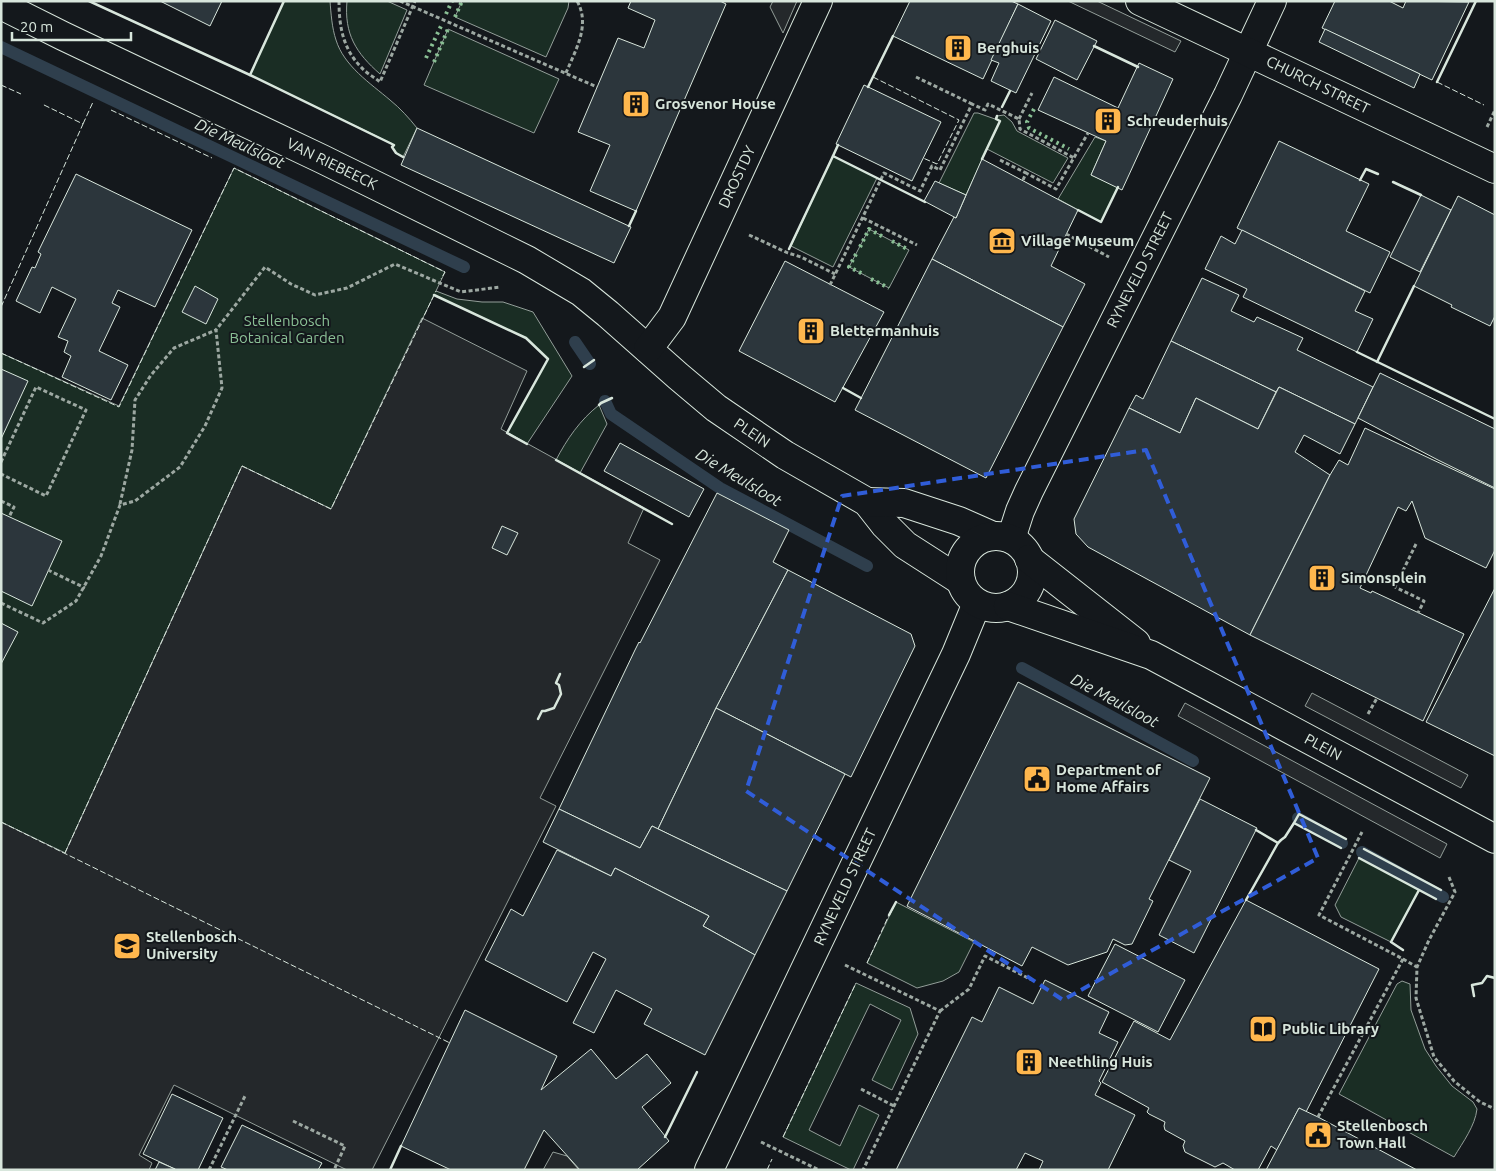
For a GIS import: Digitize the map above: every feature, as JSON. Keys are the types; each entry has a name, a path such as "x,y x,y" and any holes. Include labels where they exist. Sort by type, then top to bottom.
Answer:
{"street":[{"name":"DROSTDY","path":"648,349 672,317 818,1"},
{"name":"CHURCH STREET","path":"1140,1 1495,169"},
{"name":"RYNEVELD STREET","path":"1002,538 1020,511 1249,52 1272,1"},
{"name":"VAN RIEBEECK","path":"15,7 72,40 322,159 527,260 581,292 648,349"},
{"name":"PLEIN","path":"648,349 716,408 785,455 867,502 885,525 905,545 961,581"},
{"name":"PLEIN","path":"867,502 904,503 959,521 1002,538"},
{"path":"983,538 1002,538 1025,551 1032,570 1031,582 1026,592 1018,601 1008,606 987,607 970,598 964,590 960,571 962,561 974,543 983,538"},
{"name":"PLEIN","path":"1029,559 1151,655"},
{"name":"RYNEVELD STREET","path":"709,1170 951,663 977,603"},
{"name":"PLEIN","path":"1008,606 1151,655 1495,839"}],"path":[{"path":"339,1 340,25 347,48 361,68 380,82 415,1"},
{"path":"400,1 597,87"},
{"path":"566,73 582,33 583,19 577,1"},
{"path":"916,77 985,110 988,104 1019,119"},
{"path":"1032,93 1019,119 1020,129 1074,158"},
{"path":"830,285 884,173 920,191 932,166 940,170 972,104"},
{"path":"1484,132 1495,110"},
{"path":"1000,160 1056,189 1088,133"},
{"path":"1023,180 1026,173"},
{"path":"863,218 917,245"},
{"path":"1066,234 1100,252"},
{"path":"750,235 835,274"},
{"path":"1,603 43,623 76,601 101,556 120,505 132,450 135,400 151,375 174,348 216,330 265,267 291,284 316,295 348,288 395,264 461,292 504,286"},
{"path":"120,505 135,501 180,466 205,426 222,388 216,330"},
{"path":"1,462 36,387 86,410 46,496 1,474"},
{"path":"1,501 14,507 9,517"},
{"path":"1416,544 1395,587 1424,601 1418,613"},
{"path":"48,570 84,588"},
{"path":"1368,714 1377,698"},
{"path":"1362,832 1319,915 1417,968"},
{"path":"1449,877 1455,892 1429,940 1417,968 1416,998 1434,1056 1454,1081 1480,1102 1495,1109"},
{"path":"863,1170 940,1011 969,989 985,956 1032,980"},
{"path":"1318,1117 1403,959"},
{"path":"842,964 940,1011"},
{"path":"861,1089 894,1106"},
{"path":"209,1170 246,1096"},
{"path":"293,1121 345,1146 334,1170"},
{"path":"757,1140 819,1170"}],"highlighted area":[{"path":"1146,450 1318,858 1063,1000 746,791 842,496"}],"green space":[{"path":"284,1 330,1 335,35 345,58 358,73 394,103 417,128 403,157 396,153 392,147 393,144 250,75"},
{"path":"347,1 387,1 407,10 380,74 364,58 353,42 348,23"},
{"path":"462,1 569,1 568,8 546,57 455,17"},
{"path":"448,29 559,79 534,133 424,85"},
{"path":"974,113 995,119 997,116 1004,115 1012,122 1017,131 1068,158 1053,183 987,149 966,195 939,183"},
{"path":"1095,137 1106,141 1091,175 1118,187 1101,222 1058,199"},
{"path":"833,156 877,178 833,267 791,246"},
{"name":"Stellenbosch Botanical Garden","path":"234,168 445,272 436,291 457,299 503,302 533,312 572,376 527,444 507,433 548,359 526,338 434,295 331,509 242,466 65,853 1,822 1,353 119,406"},
{"path":"869,229 909,250 889,288 849,267"},
{"path":"599,405 607,424 580,473 556,460 574,430"},
{"path":"1359,858 1419,890 1391,942 1341,917 1335,905"},
{"path":"896,902 974,942 959,972 943,981 917,988 867,963"},
{"path":"1402,981 1410,984 1411,1010 1425,1049 1452,1086 1473,1102 1477,1109 1471,1128 1454,1157 1339,1094 1397,984"},
{"path":"856,983 910,1008 918,1034 892,1090 872,1080 901,1020 870,1004 809,1130 840,1146 859,1105 879,1115 853,1170 851,1170 783,1137"}],"shaded area":[{"path":"773,1 797,1 783,33 770,7"},
{"path":"1068,1 1097,1 1181,41 1175,52"},
{"path":"422,318 527,371 501,429 644,508 628,543 660,560 540,798 556,806 372,1170 347,1170 174,1085 139,1155 152,1163 149,1170 1,1170 1,822 65,853 242,466 331,509"},
{"path":"1312,693 1468,775 1461,788 1305,706"},
{"path":"1185,703 1447,844 1440,858 1178,716"},
{"path":"553,1152 567,1156 579,1170 543,1170"}],"building":[{"path":"160,1 222,1 210,26"},
{"name":"Grosvenor House","path":"631,1 720,1 726,4 636,211 590,191 610,145 578,132 618,38 644,48 655,20 628,8"},
{"name":"Berghuis","path":"910,1 1011,1 1018,4 983,79 893,36"},
{"path":"1335,1 1389,1 1403,8 1406,1 1469,2 1432,80 1322,28"},
{"path":"1018,4 1051,21 1016,93 991,81 999,63 991,60"},
{"path":"1055,20 1097,41 1077,80 1036,59"},
{"path":"1325,29 1420,74 1414,88 1319,42"},
{"name":"Schreuderhuis","path":"1139,63 1173,79 1122,190 1091,175 1106,141 1038,110 1054,77 1118,108"},
{"path":"864,85 941,122 912,181 836,144"},
{"path":"417,128 631,227 614,263 401,165"},
{"path":"1279,141 1369,184 1346,231 1390,252 1370,293 1237,228"},
{"name":"Village Museum","path":"982,159 1078,210 1051,266 1085,284 1063,327 932,259 954,217 956,218"},
{"path":"76,174 192,230 155,307 118,290 112,303 120,307 99,351 128,365 111,400 62,377 71,356 64,352 68,341 58,337 76,299 52,287 40,313 16,301 32,267 35,268 41,254 38,252"},
{"path":"935,181 966,195 956,218 924,201"},
{"path":"1421,195 1451,210 1420,272 1390,257"},
{"path":"1458,196 1495,215 1495,316 1490,326 1414,286"},
{"path":"1242,230 1365,291 1355,311 1373,319 1357,352 1243,297 1247,289 1205,269 1221,236 1235,244"},
{"path":"932,259 1063,327 986,478 855,410"},
{"name":"Blettermanhuis","path":"785,261 884,312 835,402 739,351"},
{"path":"1202,278 1239,295 1231,311 1254,322 1257,317 1303,338 1297,350 1373,387 1355,424 1279,387 1276,392 1171,341"},
{"path":"195,286 218,299 206,324 182,312"},
{"path":"1171,341 1276,392 1258,429 1196,398 1180,433 1129,408 1136,395 1143,399"},
{"path":"1,369 28,381 1,439"},
{"path":"1380,373 1495,429 1495,488 1358,418"},
{"path":"1279,387 1355,424 1340,454 1304,435 1295,452 1330,475 1250,635 1088,547 1076,534 1074,519 1129,408 1180,433 1196,398 1258,429"},
{"name":"Simonsplein","path":"1365,428 1495,489 1495,550 1486,568 1425,538 1412,501 1406,511 1398,507 1360,588 1371,593 1372,591 1464,634 1423,721 1250,635 1330,475 1339,460 1348,465"},
{"path":"620,443 704,489 689,517 604,471"},
{"path":"717,493 789,530 773,562 788,570 716,708 658,829 652,826 640,848 559,809 639,642"},
{"path":"1,513 62,541 32,606 1,591"},
{"path":"502,526 518,533 507,555 492,548"},
{"path":"788,570 911,634 915,646 851,777 716,708"},
{"path":"1495,588 1495,756 1426,722"},
{"path":"1,623 18,632 1,664"},
{"path":"1018,682 1210,778 1149,899 1153,901 1132,944 1125,945 1113,939 1107,952 1068,965 1032,947 1022,966 907,906"},
{"path":"716,708 845,774 787,891 658,829"},
{"path":"1200,799 1257,828 1194,953 1159,935 1191,871 1169,860"},
{"path":"559,809 640,848 652,826 787,891 755,955 703,926 709,916 615,868 611,876 543,842"},
{"path":"557,850 611,876 615,868 709,916 703,926 755,955 705,1055 644,1024 652,1009 616,990 594,1033 573,1023 606,959 593,952 567,1002 485,960 511,909 523,916"},
{"name":"Public Library","path":"1246,900 1379,969 1306,1112 1299,1108 1277,1150 1271,1146 1258,1170 1235,1170 1223,1163 1215,1167 1185,1152 1183,1146 1185,1141 1165,1130 1165,1122 1149,1114 1147,1112 1149,1108 1102,1082 1134,1021 1170,1040"},
{"path":"1115,944 1185,980 1158,1032 1088,996"},
{"name":"Neethling Huis","path":"1045,980 1109,1012 1099,1033 1118,1042 1099,1081 1101,1083 1095,1095 1135,1115 1108,1170 1039,1170 1043,1161 1025,1153 1016,1170 896,1170 972,1017 982,1022 999,987 1033,1004"},
{"path":"465,1010 557,1056 541,1090 591,1049 616,1079 647,1054 671,1083 642,1107 669,1141 637,1170 580,1170 544,1130 524,1170 451,1170 401,1146"},
{"path":"172,1094 223,1118 198,1170 177,1170 143,1154"},
{"name":"Stellenbosch Town Hall","path":"1299,1108 1318,1117 1417,1170 1266,1170"},
{"path":"242,1125 322,1163 318,1170 228,1170 221,1167"},
{"path":"159,1162 175,1169 155,1170"}],"waterway":[{"name":"Die Meulsloot","path":"1,47 464,267"},
{"name":"Die Meulsloot","path":"575,342 590,364"},
{"name":"Die Meulsloot","path":"605,401 611,414 720,488 867,566"},
{"name":"Die Meulsloot","path":"1022,668 1193,761"},
{"name":"Die Meulsloot","path":"1298,818 1342,843"},
{"name":"Die Meulsloot","path":"1362,852 1443,897"}],"hedge":[{"path":"446,14 452,1"},
{"path":"455,17 462,1"},
{"path":"426,58 441,26"},
{"path":"434,62 448,29"},
{"path":"1034,109 1027,122 1029,128 1069,149"},
{"path":"860,247 869,229 885,238"},
{"path":"892,241 909,250"},
{"path":"856,254 849,267 865,275"},
{"path":"871,279 889,288"}],"fence":[{"path":"873,77 959,120 937,164 923,158"},
{"path":"1437,82 1484,105"},
{"path":"1,85 21,94"},
{"path":"83,124 93,102"},
{"path":"1,307 83,124 42,104"},
{"path":"111,110 212,158"},
{"path":"1,353 119,407 234,168 445,272 441,279"},
{"path":"65,853 242,466 331,509 436,291"},
{"path":"1,822 450,1043"},
{"path":"867,963 889,915"},
{"path":"783,1137 856,983"},
{"path":"767,1170 772,1159"}],"wall":[{"path":"89,1 250,75 394,145 392,147 396,153 403,157"},
{"path":"250,75 284,1"},
{"path":"1437,82 1476,1"},
{"path":"868,87 893,36"},
{"path":"1094,46 1138,67"},
{"path":"1002,107 1010,91"},
{"path":"982,159 1000,121 996,119 997,116"},
{"path":"833,156 838,145"},
{"path":"789,249 833,156 925,202"},
{"path":"1360,180 1366,169 1378,174"},
{"path":"1393,182 1421,195"},
{"path":"1078,210 1101,222 1118,187"},
{"path":"629,226 636,211"},
{"path":"1377,362 1414,286"},
{"path":"434,295 526,338 548,359 507,433 527,444"},
{"path":"1357,352 1495,419"},
{"path":"584,367 594,360"},
{"path":"843,388 861,398"},
{"path":"599,405 612,398"},
{"path":"556,460 672,524"},
{"path":"538,719 542,711 554,708 561,694 559,685 556,683 560,674"},
{"path":"1294,823 1299,814 1346,839"},
{"path":"1278,843 1285,837 1294,823 1341,848"},
{"path":"1246,900 1278,843 1256,830"},
{"path":"1364,849 1441,890"},
{"path":"1359,858 1436,899"},
{"path":"1403,950 1391,942 1419,890"},
{"path":"889,915 896,902"},
{"path":"1474,996 1472,985 1482,983 1487,976 1495,978"},
{"path":"665,1137 697,1072"},
{"path":"390,1170 401,1146"}],"place":[{"name":"Berghuis","path":"958,48"},
{"name":"Grosvenor House","path":"636,104"},
{"name":"Schreuderhuis","path":"1108,121"},
{"name":"Village Museum","path":"1002,241"},
{"name":"Blettermanhuis","path":"811,331"},
{"name":"Simonsplein","path":"1322,578"},
{"name":"Department of Home Affairs","path":"1037,779"},
{"name":"Stellenbosch University","path":"127,946"},
{"name":"Public Library","path":"1263,1029"},
{"name":"Neethling Huis","path":"1029,1062"},
{"name":"Stellenbosch Town Hall","path":"1318,1135"}]}
